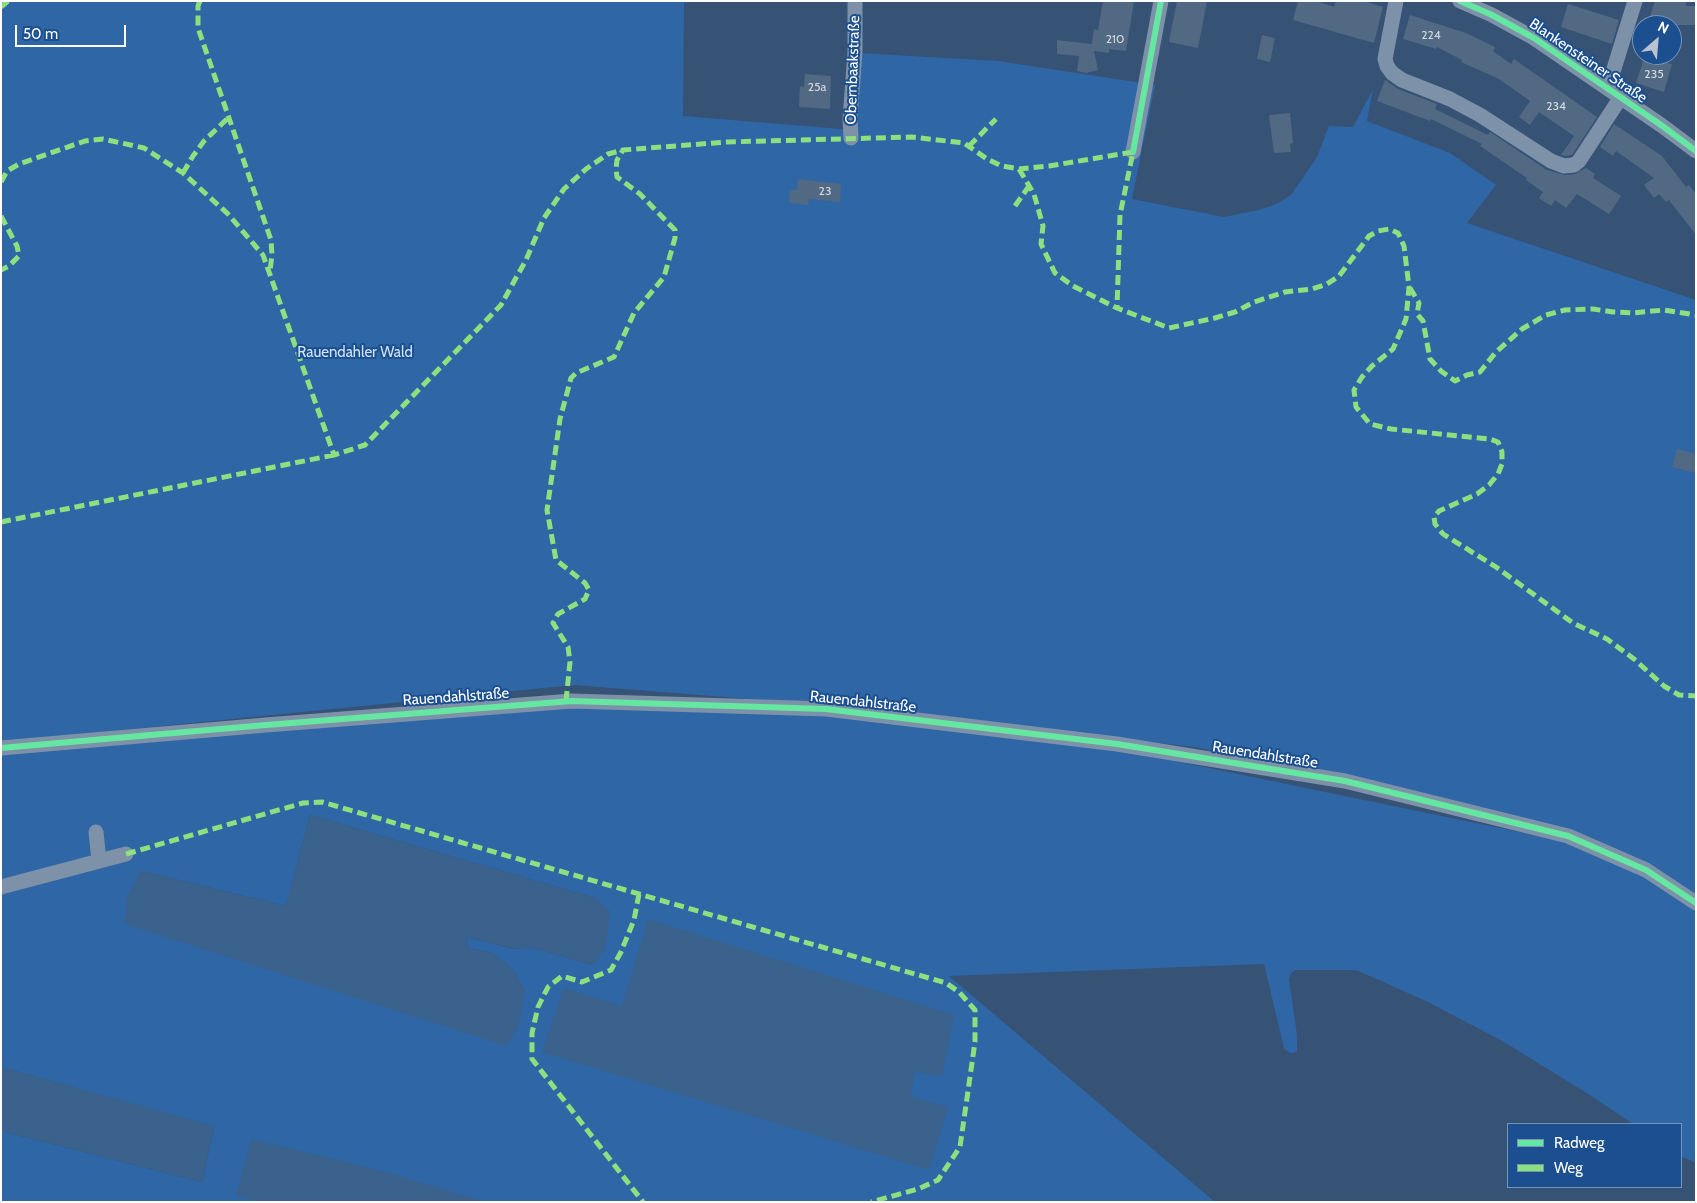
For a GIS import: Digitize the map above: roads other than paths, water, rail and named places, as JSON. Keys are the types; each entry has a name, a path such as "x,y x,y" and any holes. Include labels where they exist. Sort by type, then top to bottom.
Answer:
{"street":[{"name":"Obernbaakstraße","path":"851,138 850,118 855,52 855,1"},
{"path":"1133,152 1133,120 1161,1"},
{"path":"1396,1 1385,59 1392,73 1402,80 1450,98 1480,115 1550,161 1564,166 1574,165 1579,161 1621,97"},
{"name":"Blankensteiner Straße","path":"1460,1 1492,15 1534,38 1661,124 1696,151"},
{"path":"1608,88 1635,1"},
{"name":"Rauendahlstraße","path":"1,748 572,701 826,709 1117,744 1345,781 1568,836 1646,870 1696,903"},
{"path":"96,832 99,861"},
{"path":"1,887 126,854"}],"park label":[{"name":"Rauendahler Wald","path":"355,353"}]}
